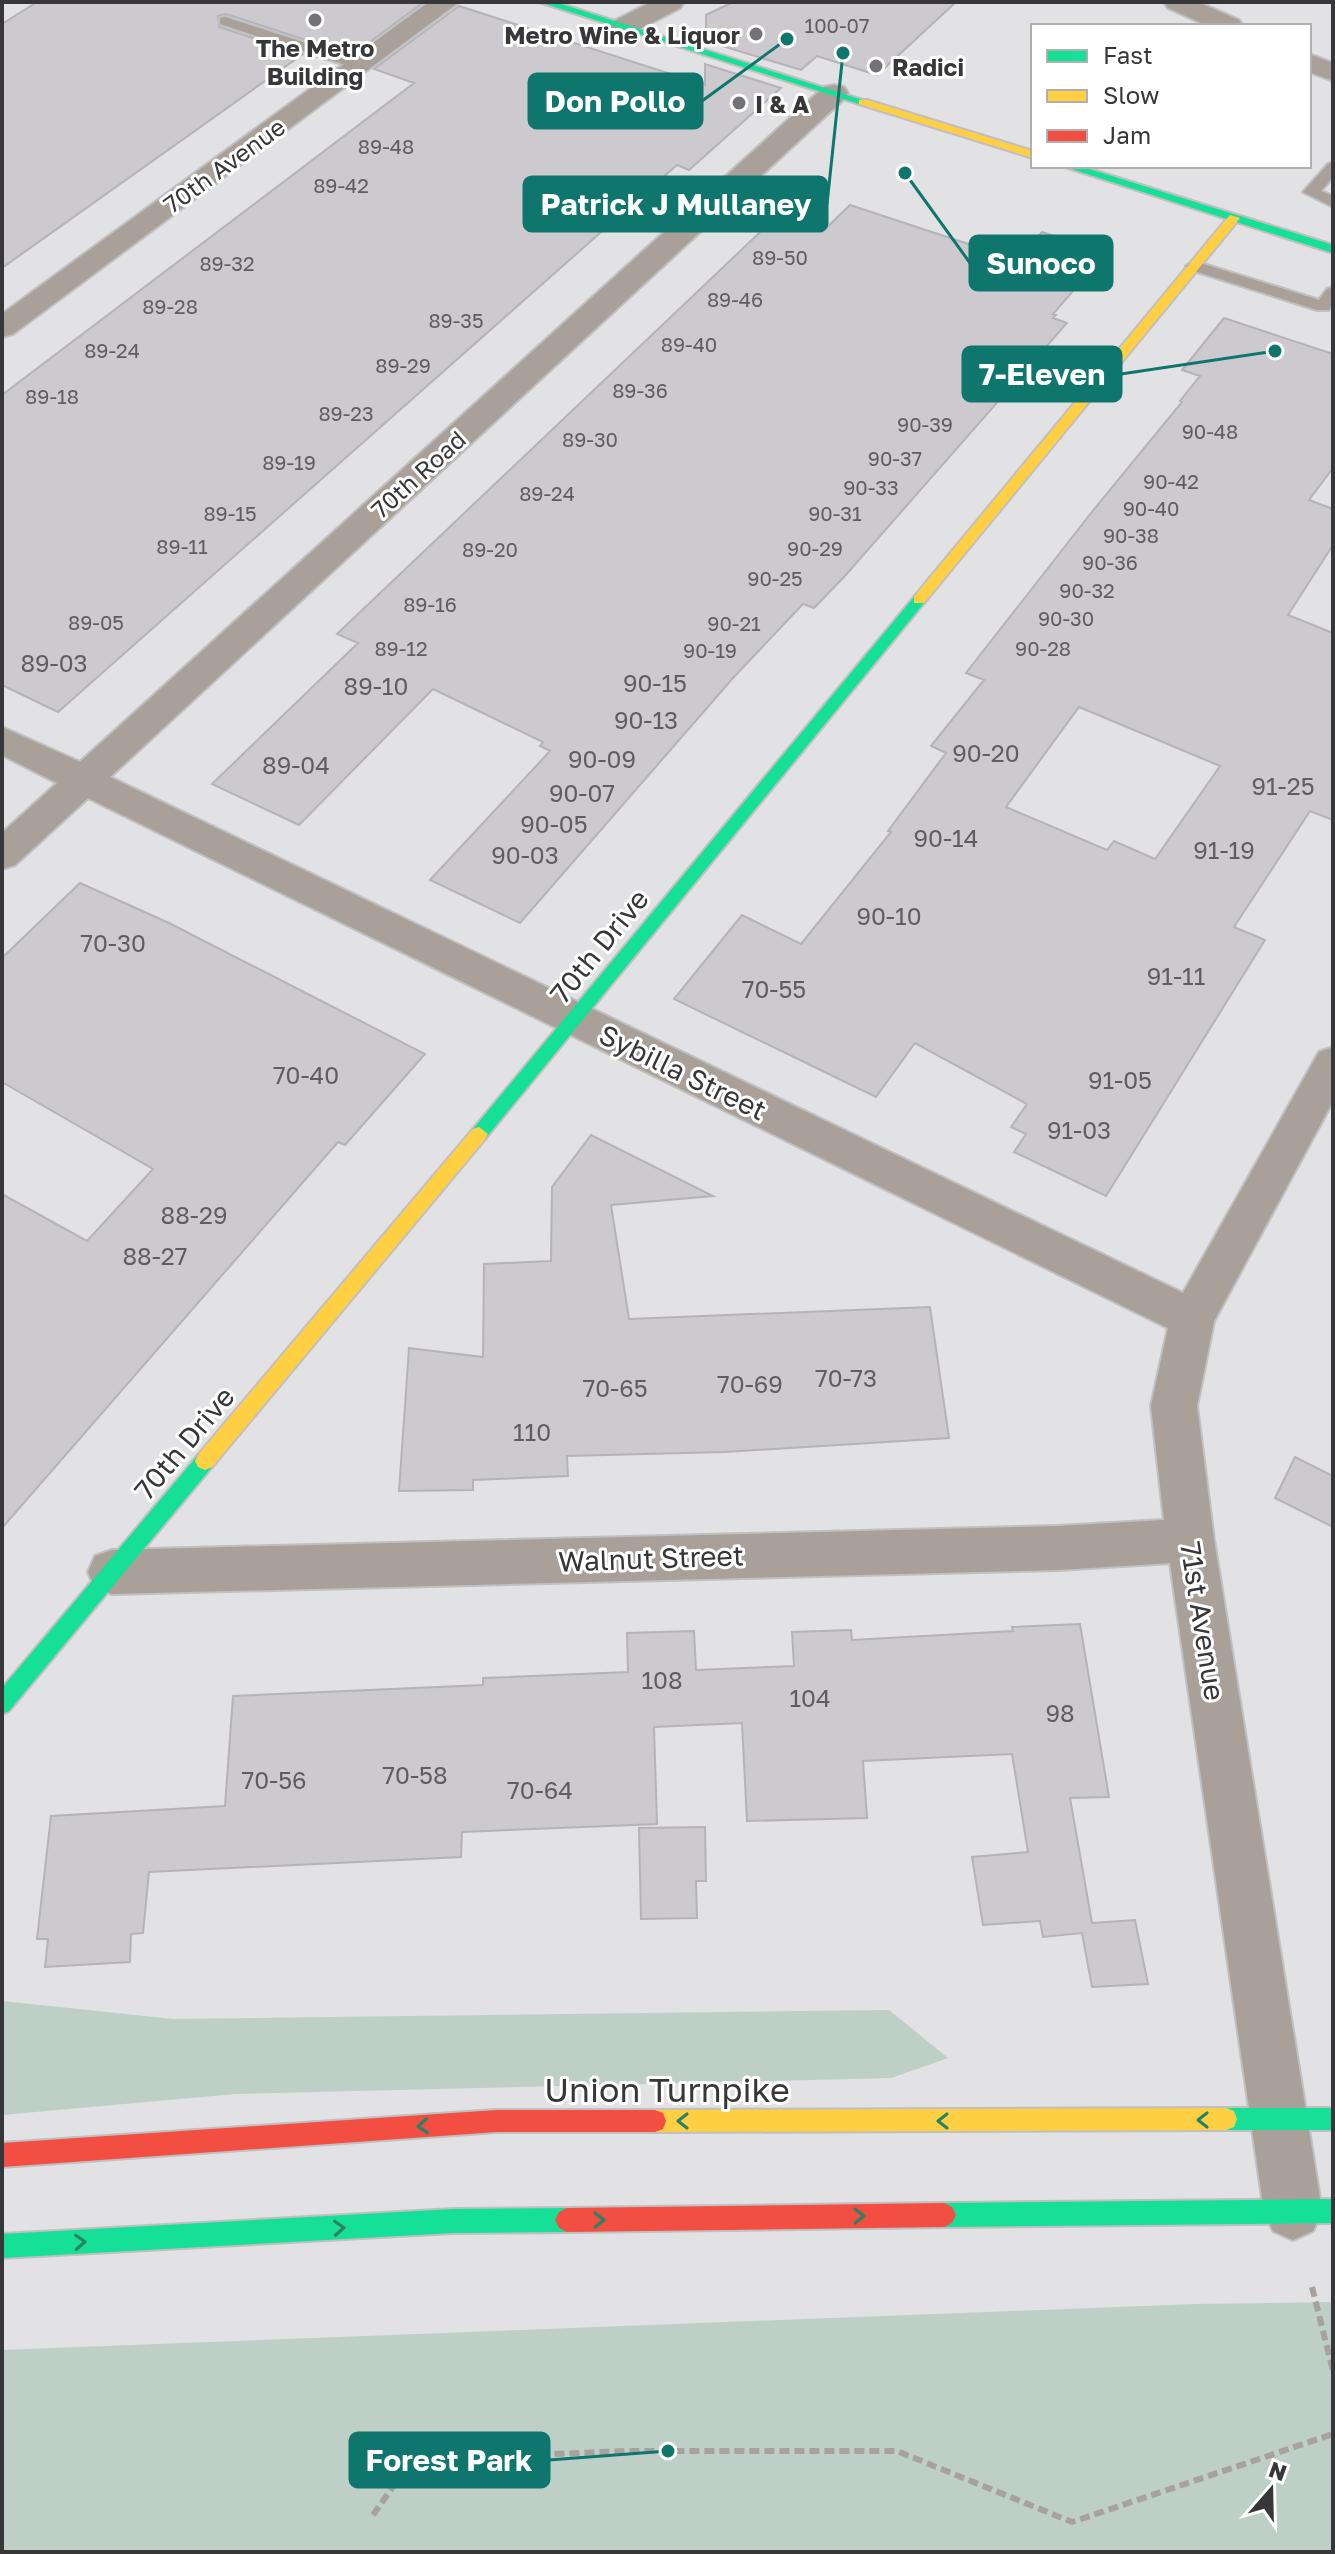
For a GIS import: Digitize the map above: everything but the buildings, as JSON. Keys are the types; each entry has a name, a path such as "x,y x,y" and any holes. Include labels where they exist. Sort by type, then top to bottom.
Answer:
{"main road":[{"path":"544,2 1031,154"},
{"path":"1074,168 1333,249"},
{"name":"70th Drive","path":"2,1704 575,1019 1234,218"},
{"name":"Union Turnpike","path":"2,2155 497,2121 1307,2119"},
{"path":"2,2246 453,2221 1313,2211"}],"street":[{"name":"70th Avenue","path":"2,328 446,2"},
{"path":"623,27 671,2"},
{"path":"1177,2 1226,24"},
{"path":"1311,63 1333,73"},
{"name":"70th Road","path":"2,855 834,93"},
{"name":"Sybilla Street","path":"2,740 1192,1319"},
{"name":"71st Avenue","path":"1313,2211 1307,2119 1190,1540 1174,1406 1192,1319 1333,1063"},
{"name":"Walnut Street","path":"112,1572 1058,1548 1190,1540"}],"lane":[{"path":"225,21 360,65"},
{"path":"1333,167 1311,192 1333,202"},
{"path":"1194,266 1323,306 1333,292"}],"path":[{"path":"1312,2287 1333,2371"},
{"path":"373,2515 412,2460 626,2451 897,2451 1072,2522 1333,2434"}],"green space":[{"path":"2,2001 173,2019 889,2010 948,2058 891,2078 235,2094 2,2115"},
{"path":"1333,2302 1333,2552 2,2552 2,2350 1195,2304"}],"traffic: fast":[{"path":"544,2 863,102"},
{"path":"1074,168 1333,249"},
{"path":"479,1134 919,600"},
{"path":"2,1704 205,1461"},
{"path":"1226,2119 1333,2119"},
{"path":"944,2215 1333,2211"},
{"path":"2,2246 453,2221 567,2220"}],"traffic: slow":[{"path":"863,102 1031,154"},
{"path":"919,600 1234,218"},
{"path":"205,1461 479,1134"},
{"path":"655,2121 1226,2119"}],"traffic: jam":[{"path":"2,2155 497,2121 655,2121"},
{"path":"567,2220 944,2215"}],"place":[{"name":"The Metro Building","path":"315,20"},
{"name":"Metro Wine & Liquor","path":"756,34"},
{"name":"Don Pollo","path":"787,39"},
{"name":"Patrick J Mullaney","path":"843,53"},
{"name":"Radici","path":"876,66"},
{"name":"I & A","path":"739,103"},
{"name":"Sunoco","path":"905,173"},
{"name":"7-Eleven","path":"1275,351"},
{"name":"Forest Park","path":"668,2451"}]}
